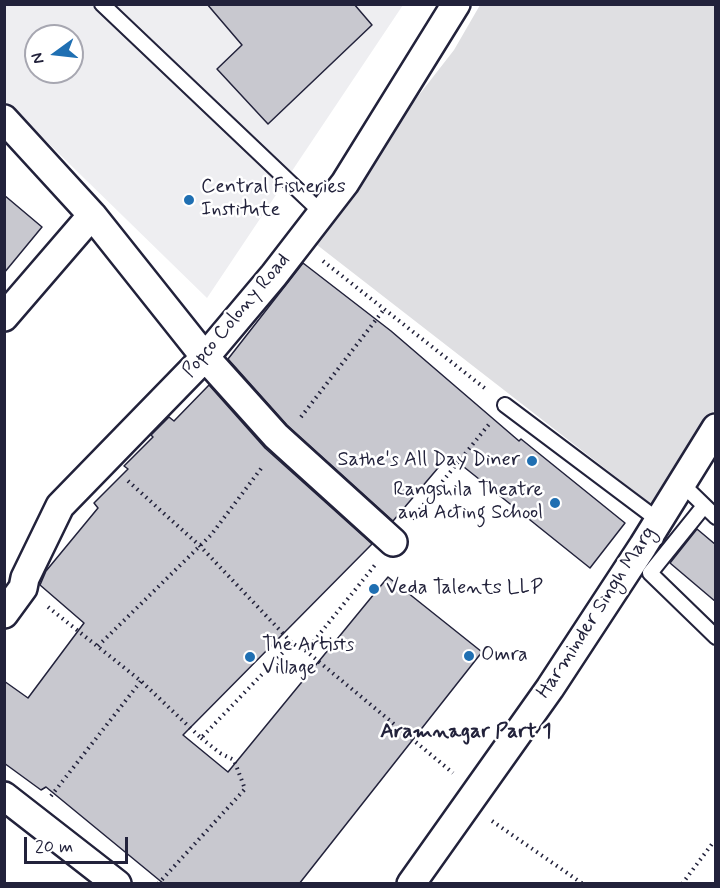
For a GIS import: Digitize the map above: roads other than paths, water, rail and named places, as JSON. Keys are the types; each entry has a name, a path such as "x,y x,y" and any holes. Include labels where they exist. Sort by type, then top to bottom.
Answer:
{"street":[{"name":"Popco Colony Road","path":"4,614 23,588 25,578 60,506 205,357 322,213 345,183 454,5"},
{"path":"8,129 92,215 205,357 282,441 393,542"},
{"path":"4,317 92,215"},
{"name":"Harminder Singh Marg","path":"411,884 556,679 716,428"},
{"path":"4,796 117,884"}],"lane":[{"path":"102,4 322,213"},
{"path":"505,405 658,520"},
{"path":"682,484 716,517"},
{"path":"704,506 650,573 716,637"}],"place":[{"name":"Central Fisheries Institute","path":"189,200"},
{"name":"Sathe's All Day Diner","path":"532,461"},
{"name":"Rangshila Theatre and Acting School","path":"555,503"},
{"name":"Veda Talents LLP","path":"374,589"},
{"name":"Omra","path":"469,656"},
{"name":"The Artists Village","path":"250,657"}],"district":[{"name":"Aramnagar Part 1","path":"466,733"}]}
